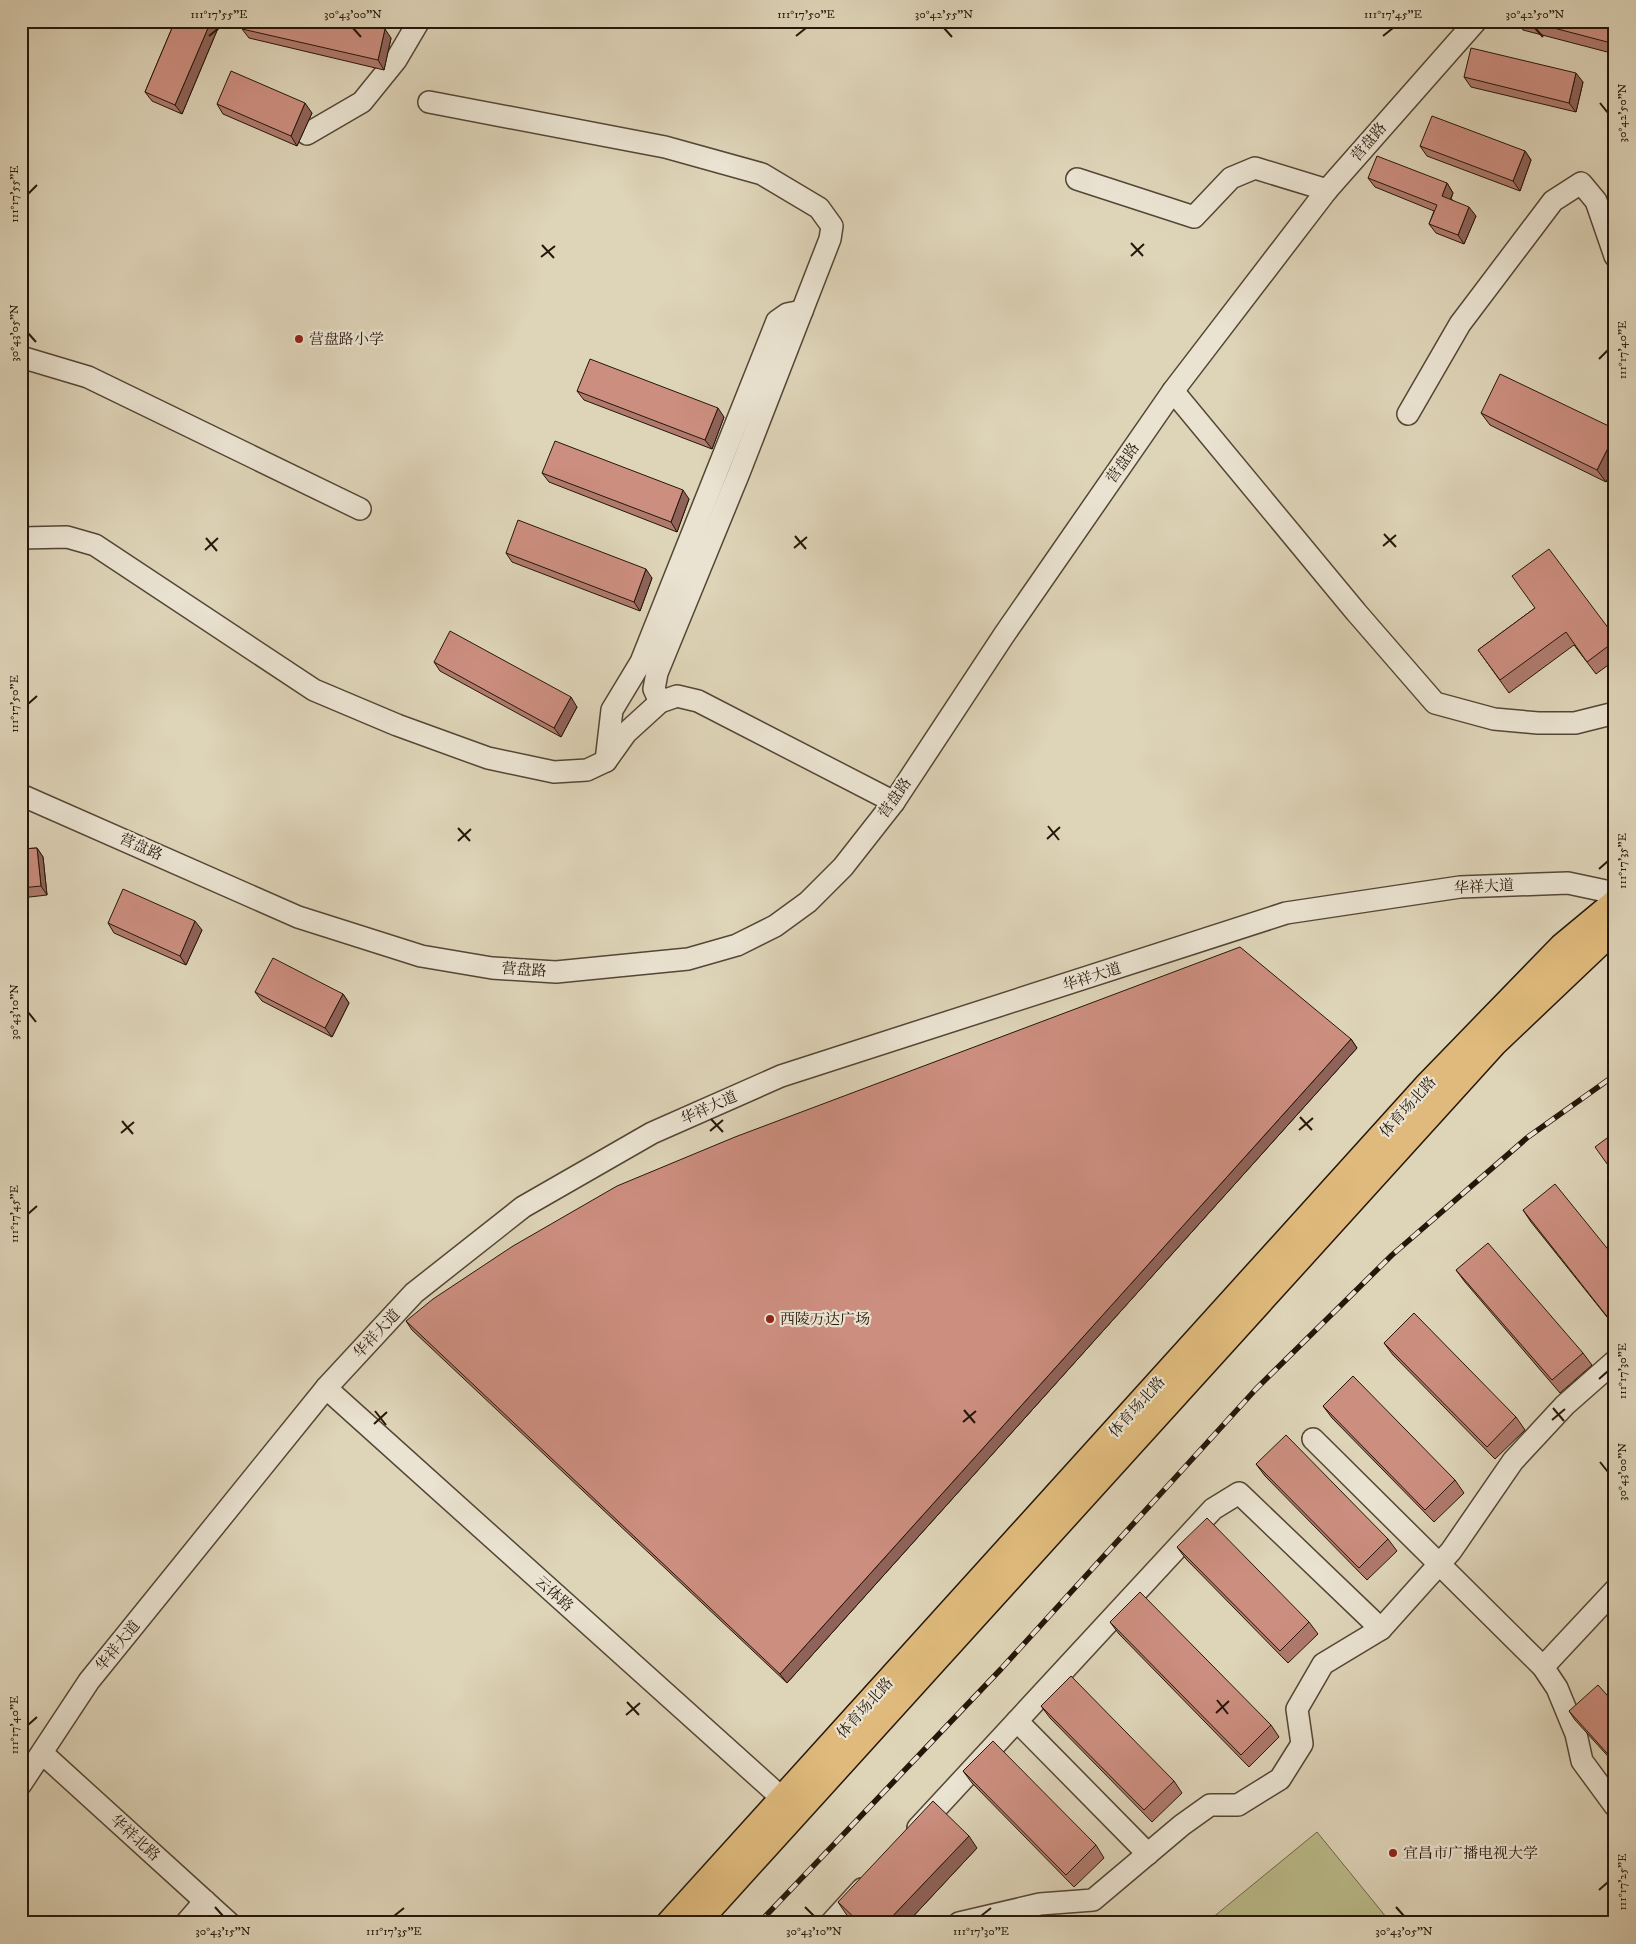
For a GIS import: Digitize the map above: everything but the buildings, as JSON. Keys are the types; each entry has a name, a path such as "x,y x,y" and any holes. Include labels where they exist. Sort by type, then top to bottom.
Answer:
{"main road":[{"name":"体育场北路","path":"670,1923 1429,1084 1562,947 1615,903"},
{"name":"体育场北路","path":"696,1923 1487,1050 1615,928"}],"street":[{"path":"308,134 362,102 396,60 418,21"},
{"name":"营盘路","path":"21,795 308,920 421,956 492,968 556,972 688,959 737,945 775,926 808,902 843,867 894,802 1004,636 1173,391 1327,190 1476,21"},
{"path":"429,102 665,147 762,174 819,208 832,226 830,239 739,473 657,673 654,689 660,702"},
{"path":"1077,179 1194,218 1231,178 1255,168 1327,190"},
{"path":"1408,414 1460,324 1553,201 1581,183 1596,200 1615,256"},
{"path":"606,761 607,737 612,710 640,662 777,321 787,314 802,312"},
{"path":"21,357 96,380 360,509"},
{"path":"1173,391 1356,612 1435,703 1494,719 1538,723 1575,722 1615,713"},
{"path":"21,538 67,537 95,545 314,690 397,726 488,758 554,772 587,770 606,761 626,732 660,702 677,696 698,701 894,802"},
{"name":"华祥大道","path":"21,1784 89,1681 326,1388 414,1293 523,1207 652,1133 781,1076 1286,913 1460,887 1568,883 1615,892"},
{"path":"959,1923 1040,1904 1093,1900 1210,1805 1238,1805 1280,1779 1302,1744 1297,1709 1323,1664 1381,1629 1451,1551 1513,1461 1566,1405 1615,1362"},
{"name":"云体路","path":"326,1388 782,1799"},
{"path":"1313,1439 1543,1667 1557,1688 1576,1734 1582,1761 1615,1806"},
{"path":"902,1845 1213,1509 1239,1493 1381,1629"},
{"path":"1543,1667 1615,1590"},
{"path":"1017,1721 1148,1854"},
{"name":"华祥北路","path":"42,1753 229,1923"},
{"path":"831,1923 876,1873"},
{"path":"186,1923 205,1901"}],"green space":[{"path":"1317,1832 1391,1923 1206,1923"}],"railway":[{"path":"759,1923 1001,1669 1256,1389 1392,1255 1528,1137 1615,1075"}],"place":[{"name":"营盘路小学","path":"299,339"},
{"name":"西陵万达广场","path":"770,1319"},
{"name":"宜昌市广播电视大学","path":"1393,1853"}]}
